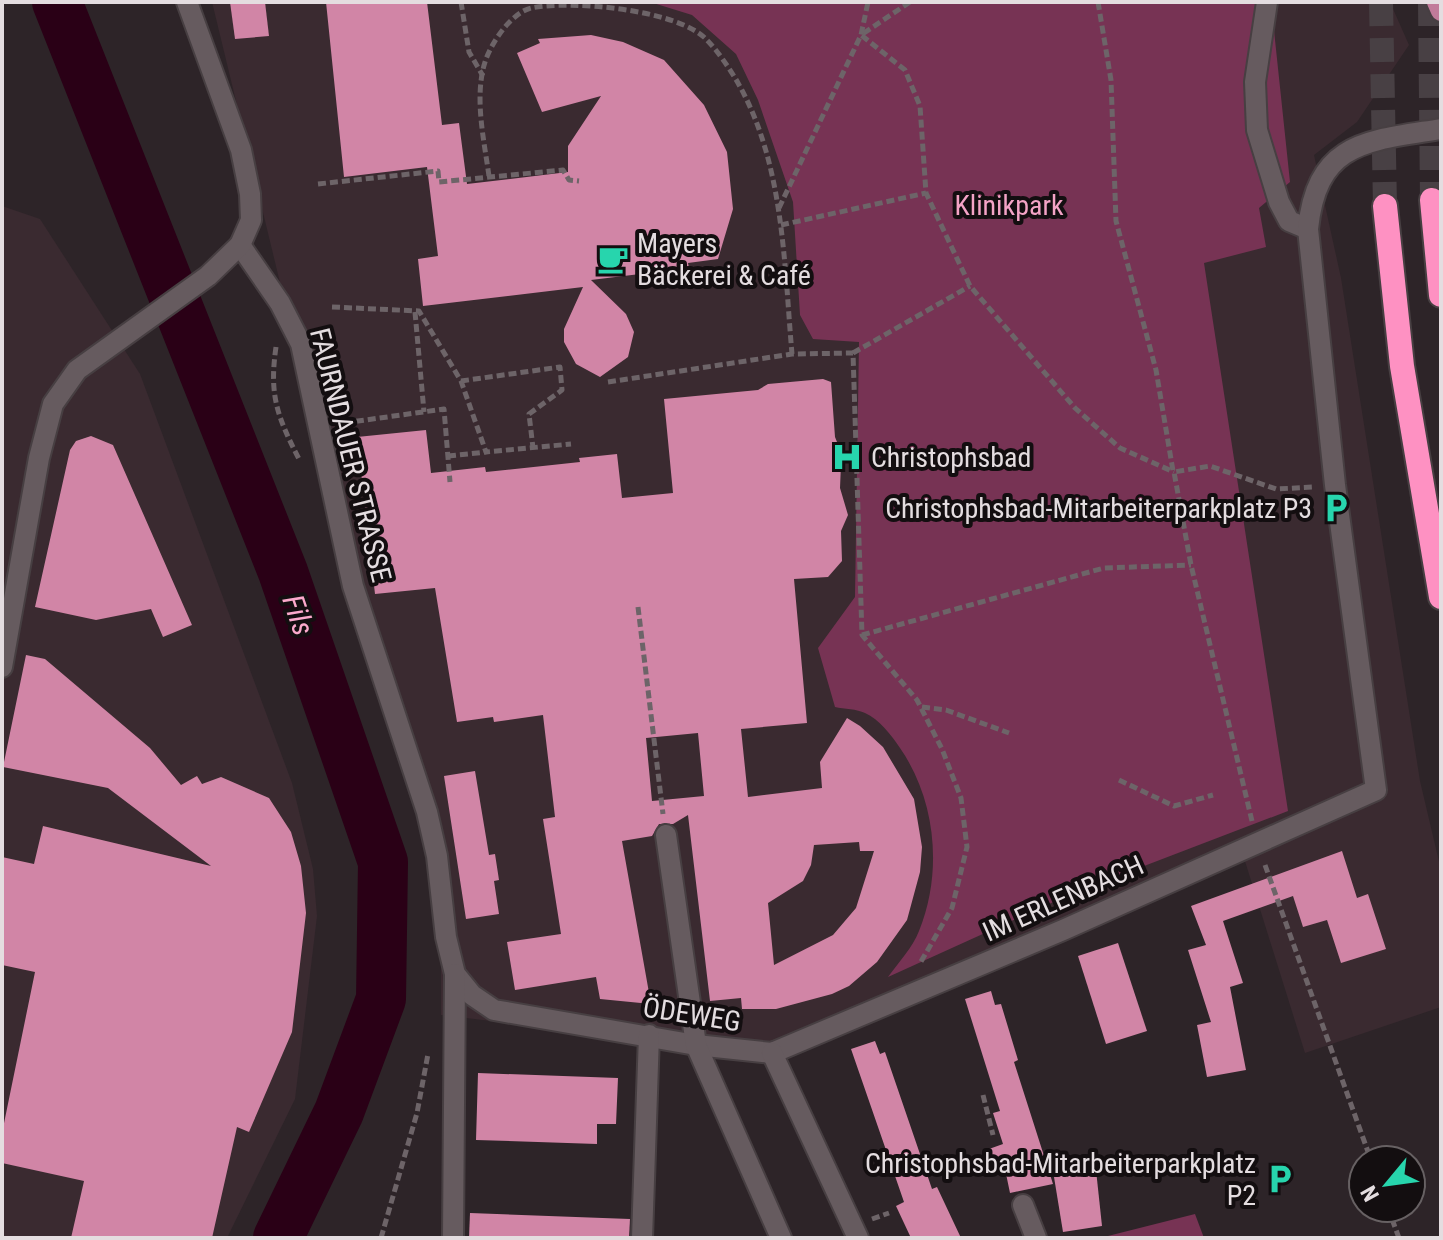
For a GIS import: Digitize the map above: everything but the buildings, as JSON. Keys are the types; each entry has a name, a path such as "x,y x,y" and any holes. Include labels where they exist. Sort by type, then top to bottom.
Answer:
{"highway":[{"path":"1432,200 1441,295"},
{"path":"1385,206 1402,366 1441,597"}],"main road":[{"path":"1437,2 1441,11"}],"street":[{"path":"2,667 39,458 53,404 77,370 208,276 240,245 251,220 247,176 187,2"},
{"path":"1267,2 1255,82 1257,130 1279,202 1289,221 1308,229"},
{"path":"1335,485 1308,229 1311,195 1333,161 1369,141 1441,129"},
{"name":"FAURNDAUER STRASSE","path":"240,245 280,303 301,344 353,586 427,812 437,856 446,937 455,974"},
{"name":"IM ERLENBACH","path":"772,1053 1376,790 1335,485"},
{"path":"666,835 696,1045 781,1238"},
{"path":"453,1238 455,974"},
{"name":"ÖDEWEG","path":"455,974 472,995 494,1010 696,1045 772,1053 858,1238"},
{"path":"642,1238 649,1035"},
{"path":"1023,1205 1036,1238"}],"path":[{"path":"461,2 469,52 483,77"},
{"path":"534,2 542,7"},
{"path":"779,209 861,35 868,2"},
{"path":"861,35 910,2"},
{"path":"1098,2 1111,80 1116,221 1156,370 1191,565 1257,843 1365,1144"},
{"path":"489,176 480,104 485,61 510,20 530,8 602,5 656,14 705,37 738,83 766,149 779,209 792,354"},
{"path":"861,35 905,70 920,106 926,193 970,286 1075,408 1120,448 1174,472 1210,466 1276,489 1335,485"},
{"path":"318,184 438,171 439,182 563,170 569,180 579,181"},
{"path":"781,225 926,193"},
{"path":"608,382 792,354 853,353 970,286"},
{"path":"332,307 419,311 461,381 486,452"},
{"path":"415,312 424,412"},
{"path":"853,353 862,635 921,707 942,749 961,798 967,847 952,908 932,946 893,1002"},
{"path":"461,381 560,367 562,390 529,414 533,448"},
{"path":"344,423 444,409 450,482"},
{"path":"448,456 571,444"},
{"path":"862,635 1104,568 1191,565"},
{"path":"638,607 666,835"},
{"path":"921,707 946,710 1009,733"},
{"path":"1119,780 1174,806 1213,795"},
{"path":"381,1238 417,1113 431,1040"},
{"path":"983,1095 993,1135"}],"shaded area":[{"name":"Christophsbad","path":"212,2 1390,2 1409,45 1357,122 1314,155 1341,278 1420,781 1441,870 1441,1007 1305,1053 1239,842 848,1015 766,1047 721,1048 441,1015 441,958 425,842 344,582 283,295"},
{"path":"2,206 40,219 140,374 292,783 313,869 317,916 295,1099 227,1238 2,1238"}],"green space":[{"name":"Klinikpark","path":"650,2 1271,2 1290,182 1259,208 1266,247 1204,263 1288,811 1071,894 888,977 913,943 927,908 933,861 928,813 912,768 885,728 865,713 835,707 818,648 855,597 859,342 813,339 800,315 793,202 758,100 736,54 692,15"},
{"path":"1195,1214 1204,1238 1100,1238"}],"waterway":[{"name":"Fils","path":"57,2 283,572 383,862 381,999 339,1112 278,1238"}],"tunnel":[{"path":"1381,2 1385,206"},
{"path":"1430,2 1432,200"}],"place":[{"name":"Mayers Bäckerei & Café","path":"613,259"},
{"name":"Christophsbad","path":"847,457"},
{"name":"Christophsbad-Mitarbeiterparkplatz P3","path":"1336,508"},
{"name":"Christophsbad-Mitarbeiterparkplatz P2","path":"1280,1179"}]}
